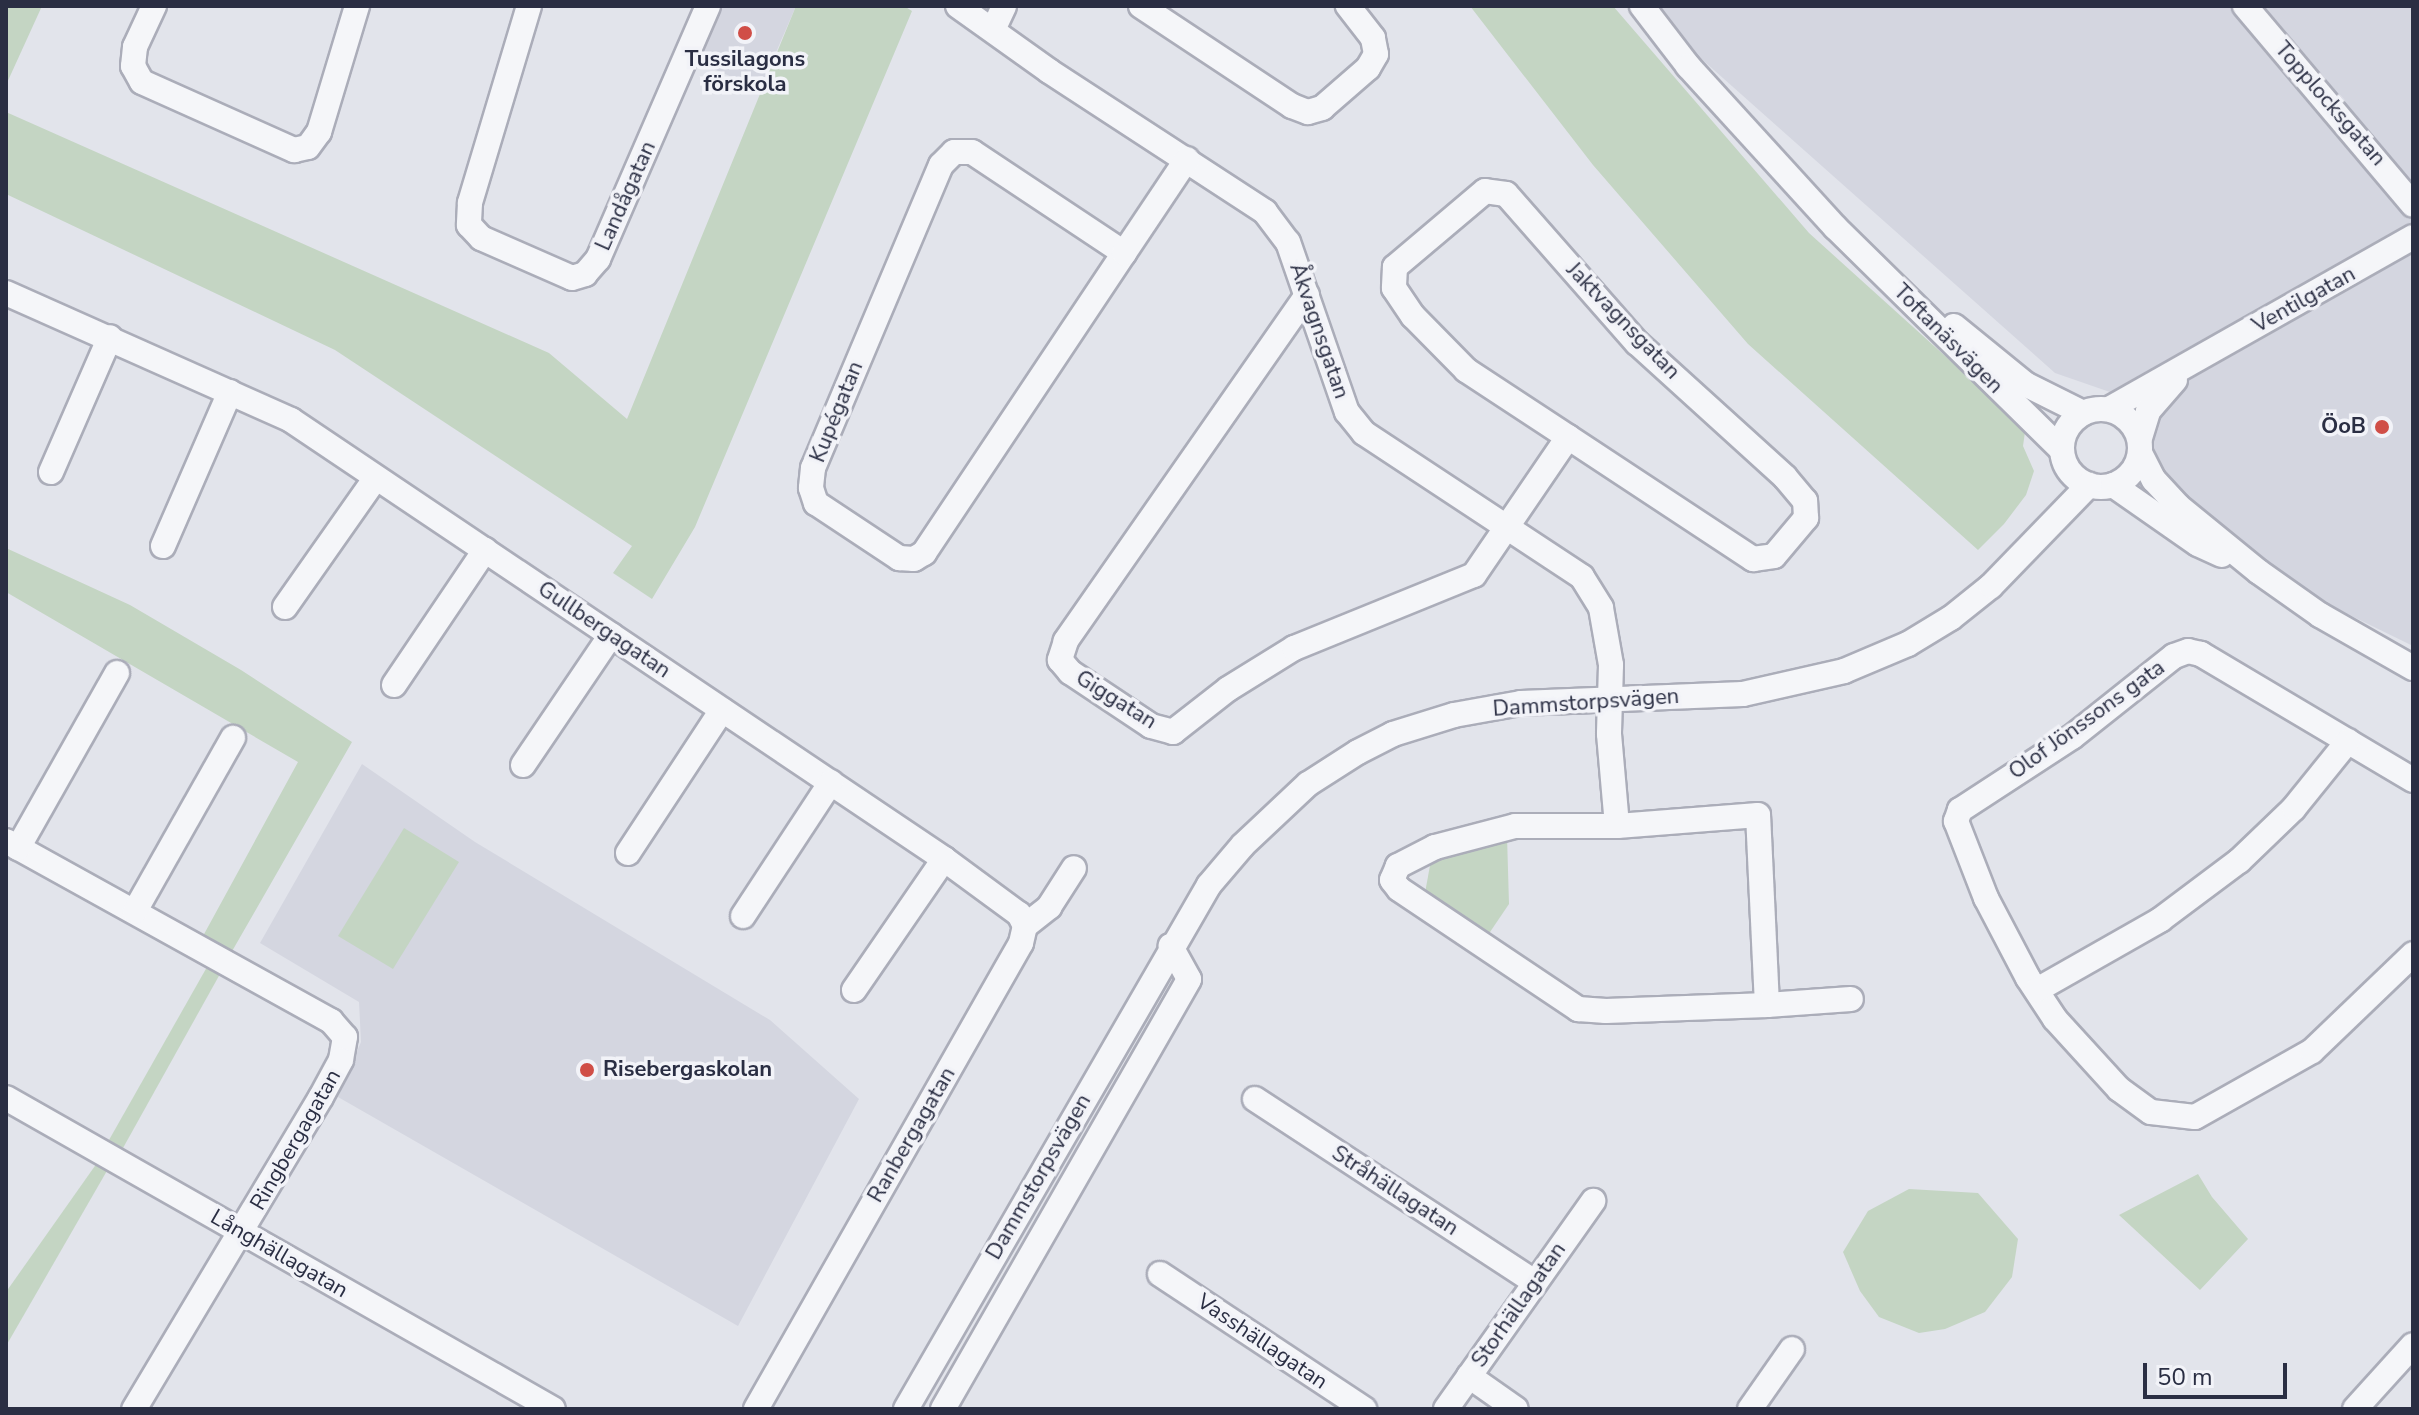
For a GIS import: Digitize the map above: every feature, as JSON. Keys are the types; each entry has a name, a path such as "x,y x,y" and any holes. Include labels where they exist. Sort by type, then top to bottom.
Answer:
{"street":[{"path":"154,6 135,47 133,66 142,82 294,150 308,147 319,132 357,6"},
{"name":"Landågatan","path":"529,6 470,203 469,225 481,238 572,278 585,274 598,259 708,6"},
{"name":"Åkvagnsgatan","path":"958,6 1049,71 1265,212 1288,242 1347,412 1364,433 1504,529 1582,577 1601,608 1611,665 1609,734 1617,826"},
{"path":"993,30 1004,6"},
{"path":"1141,6 1292,106 1308,112 1322,108 1368,68 1376,54 1373,38 1348,6"},
{"name":"Toftanäsvägen","path":"1642,6 1688,66 1835,227 2064,458 2076,478 2101,485 2198,544 2259,572"},
{"name":"Topplocksgatan","path":"2245,6 2413,205"},
{"name":"Kupégatan","path":"1124,253 972,152 954,152 941,165 813,468 811,488 816,503 899,558 914,559 924,553 1187,159"},
{"name":"Jaktvagnsgatan","path":"1485,191 1506,194 1637,343 1785,477 1805,501 1806,518 1774,556 1753,559 1568,437 1466,370 1413,316 1394,288 1395,267 1485,191"},
{"name":"Toftanäsvägen","path":"1835,227 2025,384 2083,413"},
{"name":"Ventilgatan","path":"2109,409 2413,237"},
{"name":"Gullbergagatan","path":"6,293 291,420 944,859 1019,914 1025,926"},
{"name":"Giggatan","path":"1307,295 1066,641 1060,660 1070,672 1151,726 1173,732 1228,689 1294,648 1474,575 1504,529"},
{"path":"51,472 110,337"},
{"name":"Ventilgatan","path":"2140,445 2148,411 2195,360"},
{"path":"163,546 230,392"},
{"path":"2064,458 2070,424 2083,413 2109,409"},
{"name":"Toftanäsvägen","path":"2109,409 2123,414 2154,480 2178,506 2259,572 2320,615 2413,668"},
{"path":"1504,529 1568,437"},
{"path":"2101,485 2128,477 2140,445"},
{"name":"Dammstorpsvägen","path":"2045,531 2064,458"},
{"path":"285,607 375,479"},
{"name":"Dammstorpsvägen","path":"906,1409 1209,885 1243,845 1308,784 1393,734 1454,715 1521,703 1743,694 1844,671 1908,644 1951,618 1991,586 2045,531 2101,485"},
{"path":"394,685 485,550"},
{"path":"523,765 611,635"},
{"name":"Olof Jönssons gata","path":"2413,780 2201,654 2188,651 2174,656 2072,737 1960,810 1956,821 1986,898 2055,1019 2119,1089 2151,1112 2195,1117 2312,1051 2413,954"},
{"name":"Ringbergagatan","path":"117,673 12,844 331,1021 345,1037 341,1060 243,1233 134,1409"},
{"path":"628,853 722,710"},
{"path":"135,911 233,738"},
{"path":"2037,990 2160,920 2239,861 2294,808 2348,741"},
{"path":"743,916 831,782"},
{"path":"1767,1005 1758,815 1617,826 1515,826 1471,834 1435,847 1398,866 1392,880 1422,905 1578,1009 1606,1011 1767,1005 1851,999"},
{"path":"854,990 944,859"},
{"name":"Ranbergagatan","path":"756,1409 1013,957 1025,926 1049,907 1074,868"},
{"name":"Dammstorpsvägen","path":"943,1409 1189,979 1171,946"},
{"name":"Stråhällagatan","path":"1255,1099 1535,1282"},
{"name":"Långhällagatan","path":"9,1106 243,1233 553,1409"},
{"name":"Storhällagatan","path":"1446,1409 1593,1201"},
{"name":"Vasshällagatan","path":"1160,1274 1364,1409"},
{"path":"2355,1409 2413,1345"},
{"path":"1750,1409 1792,1349"},
{"path":"1469,1376 1516,1409"}],"shaded area":[{"name":"Tussilagons förskola","path":"719,6 796,6 760,89 695,61"},
{"path":"1651,6 2413,6 2413,646 2319,600 2154,490 2133,400 2055,373 1670,31"},
{"name":"Risebergaskolan","path":"362,764 475,842 770,1020 859,1099 738,1326 338,1097 361,1042 359,1002 260,943"}],"green space":[{"path":"6,6 42,6 6,85"},
{"path":"796,6 904,6 912,11 695,527 652,599 613,573 632,546 335,350 6,194 6,112 549,353 627,419"},
{"path":"1470,6 1613,6 1809,233 2016,420 2025,432 2023,446 2034,471 2026,495 2004,524 1978,550 1748,344 1593,165"},
{"path":"6,548 130,605 241,670 352,742 231,953 203,936 298,762 6,592"},
{"path":"404,828 459,862 393,969 338,936"},
{"path":"1507,836 1509,904 1488,935 1425,893 1431,860"},
{"path":"207,967 220,974 123,1148 109,1140"},
{"path":"97,1163 108,1169 6,1346 6,1292"},
{"path":"2198,1174 2212,1197 2248,1239 2200,1290 2119,1215"},
{"path":"1909,1189 1978,1193 2018,1239 2012,1277 1985,1312 1945,1329 1919,1333 1879,1317 1860,1291 1843,1252 1868,1211"}],"place":[{"name":"Tussilagons förskola","path":"745,33"},
{"name":"ÖoB","path":"2382,427"},
{"name":"Risebergaskolan","path":"587,1070"}]}
